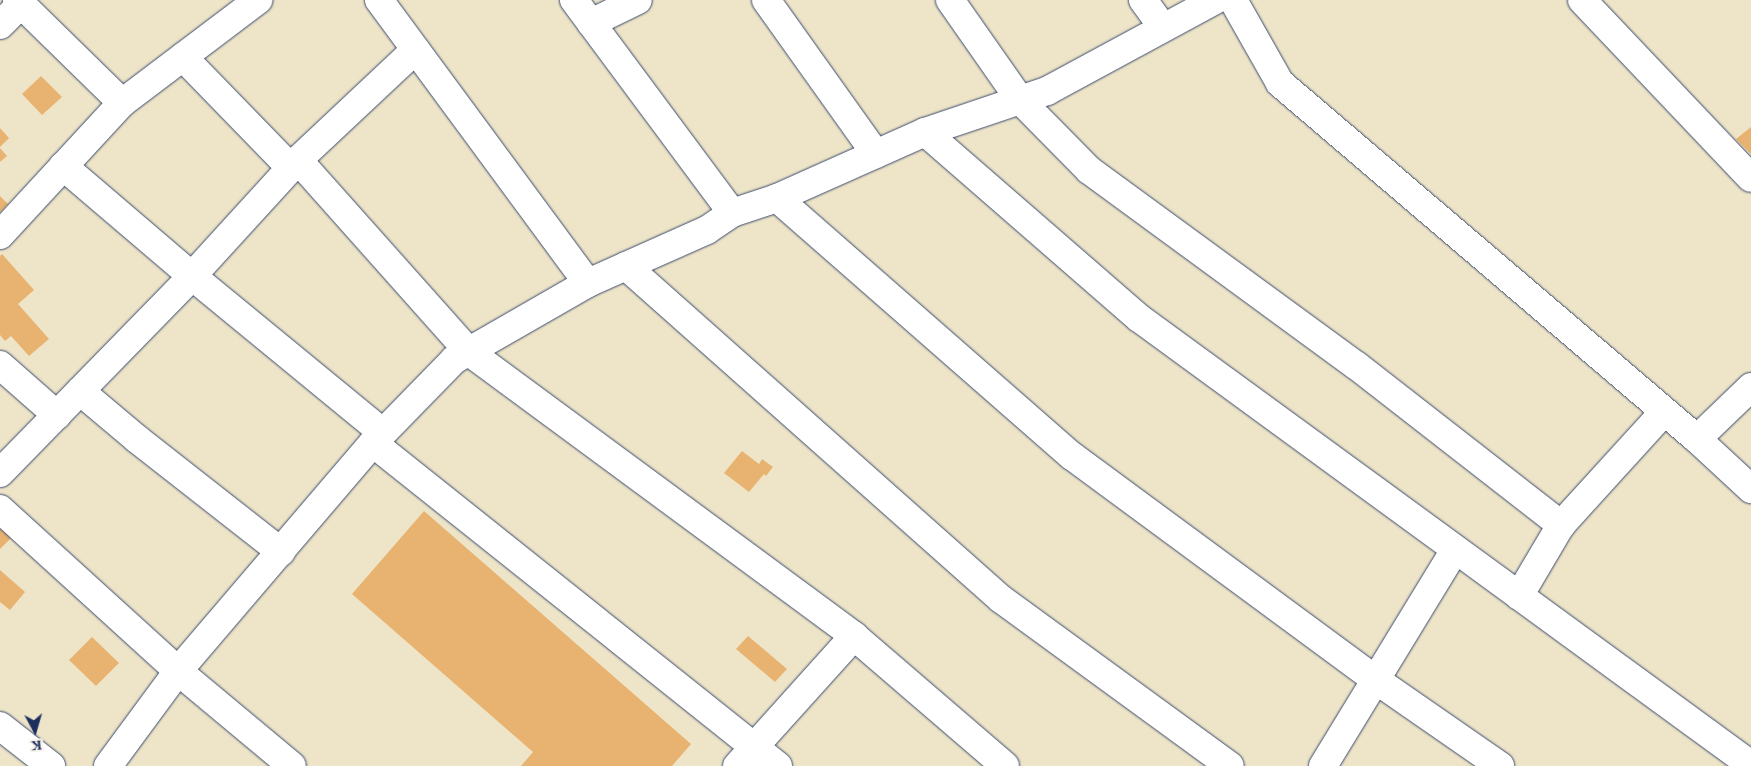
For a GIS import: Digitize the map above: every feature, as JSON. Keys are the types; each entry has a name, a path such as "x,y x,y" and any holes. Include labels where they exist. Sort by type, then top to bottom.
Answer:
{"street":[{"path":"0,235 122,103 258,0"},
{"path":"380,0 588,283"},
{"path":"574,0 732,213"},
{"path":"591,23 638,0"},
{"path":"766,0 876,154"},
{"path":"950,0 1020,100 1089,170 1357,366 1561,526"},
{"path":"1143,0 1162,28"},
{"path":"108,766 178,671 378,438 454,360 588,283 706,230 732,213 777,198 925,132 1047,91 1215,0"},
{"path":"1233,0 1280,83 1697,439 1751,490"},
{"path":"1582,0 1751,178"},
{"path":"0,25 19,2 122,103"},
{"path":"0,473 192,276 295,164 415,50"},
{"path":"183,57 295,164 468,351 854,636 1005,766"},
{"path":"925,132 1139,318 1751,765"},
{"path":"64,166 746,756 778,766"},
{"path":"777,198 1072,456 1376,680 1500,766"},
{"path":"626,266 1001,600 1230,766"},
{"path":"0,365 57,415"},
{"path":"1697,439 1751,386"},
{"path":"80,391 137,439 281,552"},
{"path":"1519,596 1561,526 1664,412"},
{"path":"0,509 178,671 292,766"},
{"path":"1323,766 1455,550"},
{"path":"746,756 854,636"},
{"path":"0,726 52,766"}],"building":[{"path":"41,76 62,97 42,115 22,94"},
{"path":"1751,127 1751,154 1736,139"},
{"path":"0,128 9,138 0,147"},
{"path":"0,148 7,156 0,162"},
{"path":"0,196 8,204 0,212"},
{"path":"2,254 34,290 18,304 49,339 29,356 11,336 5,341 0,335 0,256"},
{"path":"742,451 759,464 762,459 773,467 766,476 764,474 749,492 724,473"},
{"path":"424,511 691,744 672,766 521,766 533,752 352,594"},
{"path":"0,527 11,538 0,549"},
{"path":"0,570 25,592 10,610 0,602"},
{"path":"748,636 787,669 775,682 736,649"},
{"path":"92,637 119,663 96,686 69,660"}]}
